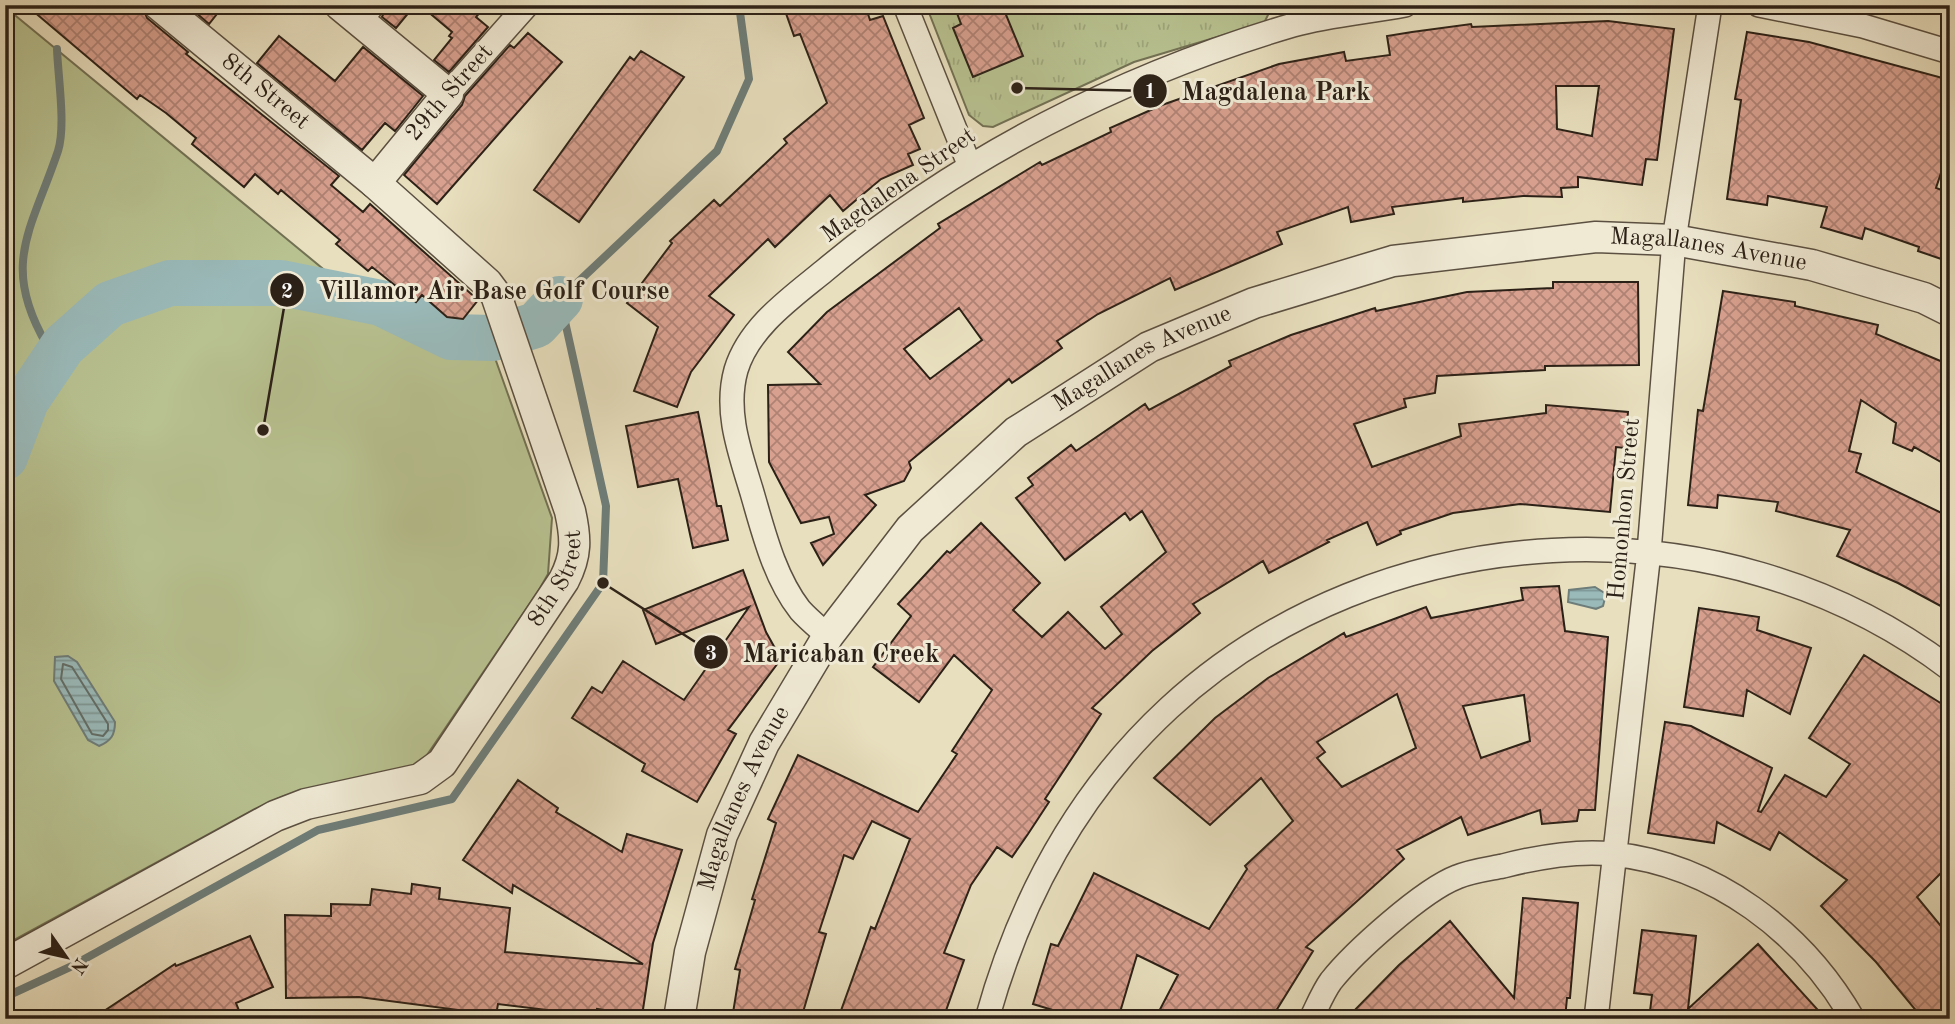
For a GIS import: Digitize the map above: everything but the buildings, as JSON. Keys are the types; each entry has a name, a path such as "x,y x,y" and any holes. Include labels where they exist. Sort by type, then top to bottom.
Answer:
{"street":[{"name":"8th Street","path":"5,964 275,816 306,804 420,779 442,763 572,563 576,547 570,511 499,304 487,283 375,183 159,5"},
{"name":"29th Street","path":"375,183 448,94 527,5"},
{"path":"905,5 970,164"},
{"name":"Magdalena Street","path":"828,636 800,610 769,550 733,427 731,400 737,369 751,340 776,311 867,235 970,164 1148,76 1291,15 1405,5"},
{"name":"Homonhon Street","path":"1596,1019 1649,552 1674,240 1710,5"},
{"path":"1759,5 1863,26 1950,52"},
{"path":"357,11 448,94"},
{"name":"Magallanes Avenue","path":"680,1019 690,952 722,835 765,743 828,636 910,529 1016,432 1149,347 1254,303 1393,261 1596,237 1674,240 1811,265 1924,298 1950,311"},
{"path":"987,1019 1000,972 1022,914 1052,854 1083,807 1119,761 1169,708 1216,669 1298,616 1355,591 1450,562 1530,550 1649,552 1709,562 1773,578 1821,596 1891,631 1950,669"},
{"path":"1311,1019 1331,982 1389,922 1455,877 1535,858 1614,854 1686,872 1759,910 1808,953 1835,987 1853,1019"}],"green space":[{"path":"926,5 1268,5 1270,11 1264,23 1134,62 993,127 983,126 969,115"},
{"path":"5,7 384,319 495,358 552,518 548,574 425,758 416,765 284,796 255,809 5,945"}],"water":[{"path":"1595,587 1606,594 1603,606 1596,609 1568,602 1569,590"},
{"path":"68,656 77,662 115,722 111,737 99,746 88,740 54,681 55,657"}],"waterway":[{"path":"5,997 70,967 318,830 452,799 603,583 606,506 560,299 717,151 749,79 739,5"},
{"path":"57,49 60,141 30,226 23,270 25,292 33,317 47,345 63,346"},
{"path":"5,457 26,401 63,346 110,304 170,283 281,283 381,303 451,337 493,338 536,325 560,299"}],"place":[{"name":"Magdalena Park","path":"1017,88"},
{"name":"Villamor Air Base Golf Course","path":"263,430"},
{"name":"Maricaban Creek","path":"603,583"}]}
